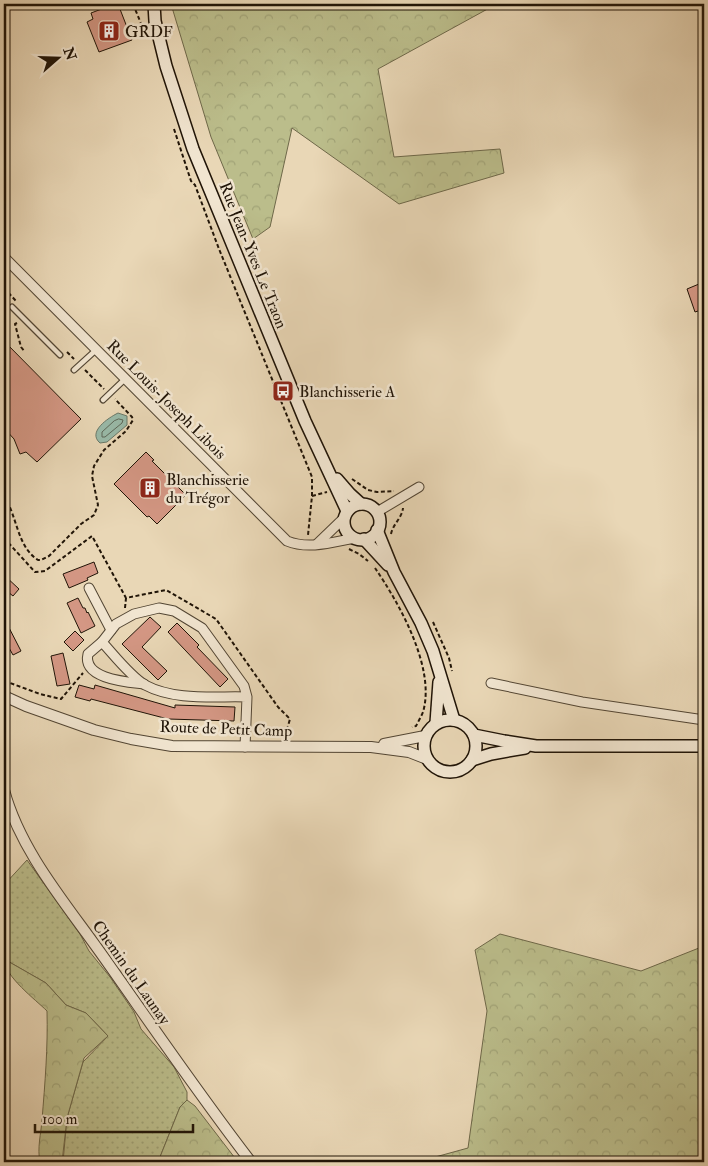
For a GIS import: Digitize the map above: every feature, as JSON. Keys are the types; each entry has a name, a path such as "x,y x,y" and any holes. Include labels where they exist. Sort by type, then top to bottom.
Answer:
{"main road":[{"path":"146,4 155,21"},
{"name":"Rue Jean-Yves Le Traon","path":"154,4 155,21 166,66 193,149 305,421 346,515"},
{"path":"325,464 361,504"},
{"path":"359,539 374,535 377,530 379,523 377,512 369,505 353,506 346,515 345,528 359,539 379,564 394,572"},
{"path":"377,530 394,572 422,623 435,657 454,720"},
{"path":"436,724 439,675"},
{"path":"472,760 476,745 474,735 462,723 446,720 436,724 425,736 424,751 427,759 442,771 451,772 466,766 472,760 491,754 536,746"},
{"path":"474,735 536,746 704,746"}],"street":[{"name":"Rue Louis-Joseph Libois","path":"4,257 287,541 296,544 316,545 359,539"},
{"path":"377,512 419,487"},
{"path":"316,545 346,515"},
{"path":"89,588 111,630"},
{"path":"245,747 247,697 244,686 202,628 174,611 159,608 134,614 123,619 88,654 88,664 96,674 124,682 144,684 171,694 247,697"},
{"path":"102,642 144,684"},
{"path":"491,683 582,702 704,720"},
{"name":"Route de Petit Camp","path":"4,696 26,706 94,730 172,746 371,747 409,752 427,759"},
{"name":"Route de Petit Camp","path":"371,747 425,736"},
{"name":"Chemin du Launay","path":"4,790 18,826 43,870 216,1117 251,1162"}],"lane":[{"path":"12,308 60,355"},
{"path":"74,370 96,350"},
{"path":"102,400 125,379"}],"path":[{"path":"4,288 17,302"},
{"path":"22,318 15,324 21,347 25,352"},
{"path":"4,496 11,508 26,548 38,560 49,556 81,524 94,515 98,506 92,476 94,466 104,450 126,431 133,420 132,416 67,352"},
{"path":"391,535 392,528 402,514 401,498"},
{"path":"4,682 60,699 82,675 88,664"}],"green space":[{"path":"171,4 492,4 493,6 378,69 394,157 500,149 504,173 399,204 292,128 270,227 253,239 211,137"},
{"path":"27,860 80,934 89,951 134,1012 141,1029 174,1067 187,1092 187,1100 180,1107 158,1162 63,1162 67,1118 83,1062 108,1036 86,1013 66,1005 46,983 4,959 4,885"},
{"path":"500,934 641,971 704,946 704,1162 417,1162 468,1148 487,1011 475,950"},
{"path":"4,959 46,983 66,1005 86,1013 108,1036 84,1058 67,1118 62,1162 40,1162 39,1157 46,1065 47,1011 9,973"},
{"path":"187,1100 195,1106 238,1162 158,1162 180,1107"}],"water":[{"path":"118,413 127,416 127,425 107,442 100,443 97,439 97,430 104,422"}],"building":[{"name":"GRDF","path":"118,4 132,40 99,52 87,22 93,19 91,13"},
{"path":"699,284 704,299 704,309 695,312 687,289"},
{"path":"4,341 81,419 37,462 26,452 20,454 14,439 4,428 4,379 8,375 4,371"},
{"name":"Blanchisserie du Trégor","path":"146,452 154,460 152,461 186,495 157,524 149,516 147,517 114,484"},
{"path":"94,562 98,573 87,578 88,580 69,588 63,574"},
{"path":"4,575 19,589 13,596 8,592 4,597"},
{"path":"78,598 95,626 81,633 67,603"},
{"path":"150,617 161,627 142,647 167,671 158,680 122,644"},
{"path":"4,618 21,651 13,655 4,639"},
{"path":"177,623 228,679 220,687 168,632"},
{"path":"75,631 84,640 73,651 64,642"},
{"path":"63,653 70,684 57,686 51,656"},
{"path":"79,685 94,689 95,685 175,708 175,705 235,707 234,721 168,719 91,699 90,701 75,697"}],"place":[{"name":"GRDF","path":"109,31"},
{"name":"Blanchisserie A","path":"283,391"},
{"name":"Blanchisserie du Trégor","path":"150,488"}]}
